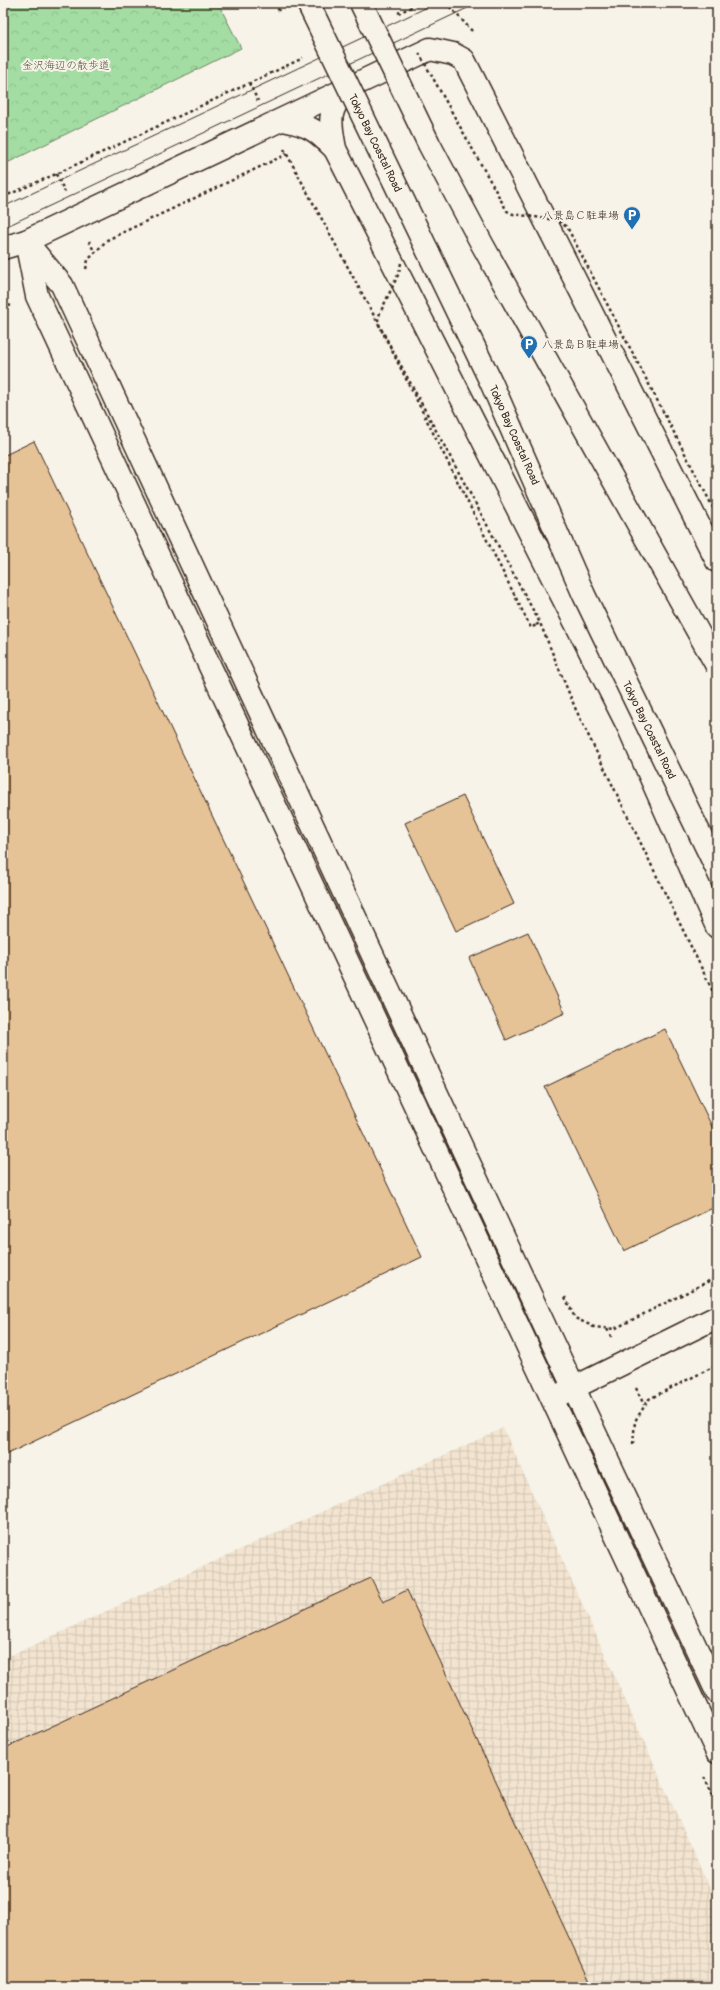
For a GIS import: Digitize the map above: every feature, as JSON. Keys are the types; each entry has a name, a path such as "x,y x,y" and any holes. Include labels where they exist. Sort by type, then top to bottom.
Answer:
{"main road":[{"name":"Tokyo Bay Coastal Road","path":"308,3 490,382 584,595 717,869"},
{"path":"361,3 429,144 482,244 717,666"},
{"path":"3,248 26,241 430,49 453,54 464,60 717,561"},
{"path":"346,89 334,104 330,122 335,149 628,726 717,927"},
{"path":"277,123 298,122 316,130 335,149"},
{"path":"3,259 26,241"},
{"path":"26,241 62,285 574,1388 717,1692"},
{"path":"26,241 37,296 550,1399 717,1752"},
{"path":"550,1399 717,1317"}],"path":[{"path":"275,3 282,17"},
{"path":"398,10 401,17"},
{"path":"418,52 507,211 513,214 556,220 567,227 717,515"},
{"path":"300,53 303,60"},
{"path":"249,83 277,123 287,154 540,623 576,710 717,1000"},
{"path":"85,271 88,260 107,240 287,154"},
{"path":"400,259 401,265 399,273 380,313 378,320 380,327 531,628 540,623"},
{"path":"564,1296 574,1318 594,1327 614,1329 717,1277"},
{"path":"633,1452 635,1421 649,1398 717,1365"}],"shaded area":[{"path":"503,1428 717,1904 717,1987 3,1987 3,1659"}],"green space":[{"name":"金沢海辺の散歩道","path":"3,3 218,3 241,48 3,165"}],"building":[{"path":"34,441 422,1257 3,1456 3,456"},
{"path":"463,796 514,904 456,931 405,823"},
{"path":"528,932 565,1013 506,1040 469,958"},
{"path":"665,1029 717,1137 717,1206 624,1251 545,1087"},
{"path":"371,1578 383,1602 407,1590 592,1987 3,1987 3,1749"}],"tram line":[{"path":"3,207 436,3"},
{"path":"3,228 478,3"}],"place":[{"name":"八景島Ｃ駐車場","path":"632,230"},
{"name":"八景島Ｂ駐車場","path":"529,359"}]}
